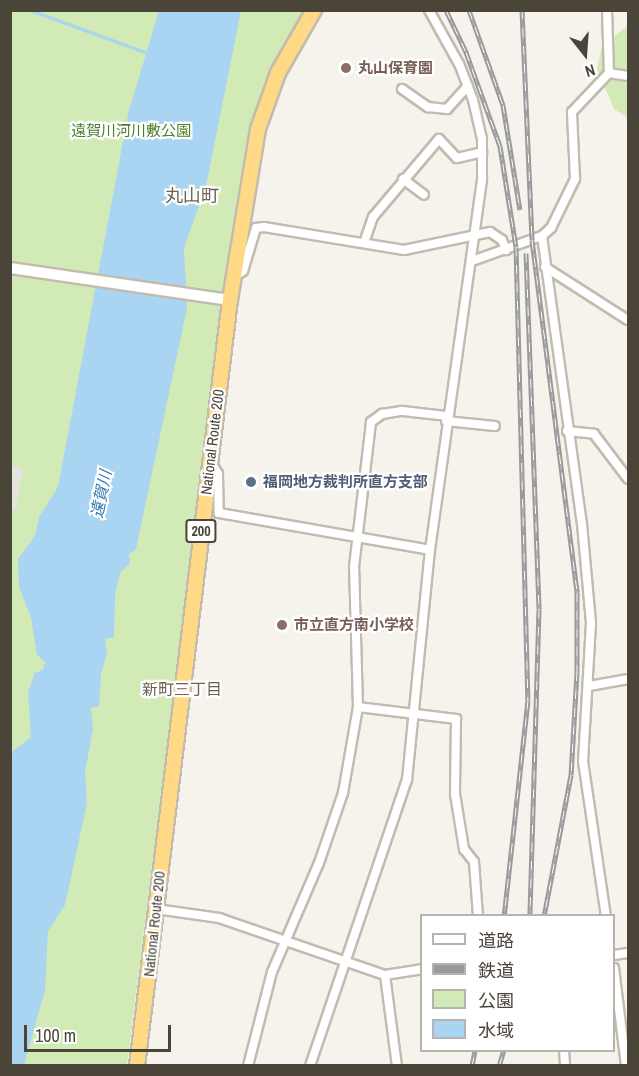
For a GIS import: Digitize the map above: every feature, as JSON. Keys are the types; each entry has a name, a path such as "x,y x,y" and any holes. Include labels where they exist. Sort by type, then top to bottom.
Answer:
{"highway":[{"name":"National Route 200","path":"137,1065 210,461 226,300 234,277 258,129 278,73 314,10"}],"street":[{"path":"310,1065 407,780 430,549 446,419 475,235 482,139 468,86 429,10"},
{"path":"472,261 542,236 569,197 575,179 572,112 609,73 607,10"},
{"path":"609,73 628,75"},
{"path":"402,89 428,107 447,109 468,86"},
{"path":"364,243 372,217 440,139 458,158 482,152"},
{"path":"403,179 424,195"},
{"path":"234,277 243,271 256,228 316,233 404,250 490,232 502,240 507,250"},
{"path":"542,236 567,431 582,524 591,623 583,762 606,914"},
{"path":"545,267 628,321"},
{"path":"10,268 226,300"},
{"path":"248,1065 272,972 319,863 343,793 358,707 356,540 371,422 382,414 402,411 495,426"},
{"path":"567,431 594,434 628,479"},
{"path":"210,461 218,474 219,513 356,540 430,549"},
{"path":"589,686 628,679"},
{"path":"358,707 456,718 455,794 464,849 474,862 478,914"},
{"path":"156,909 219,918 345,964 385,975 420,969"},
{"path":"385,975 397,1065"},
{"path":"615,976 626,1065"}],"green space":[{"name":"遠賀川河川敷公園","path":"10,11 306,11 268,79 253,125 222,309 127,1065 11,1065"},
{"path":"628,26 628,118 614,109 597,69 602,45"}],"shaded area":[{"path":"11,466 23,468 16,510 11,510"}],"water":[{"name":"遠賀川","path":"159,11 241,11 206,186 184,248 187,308 136,549 129,554 130,563 120,573 115,596 114,637 105,639 107,653 101,674 99,706 91,708 93,729 85,772 87,803 65,905 48,931 45,990 24,1065 11,1066 11,759 13,751 31,737 28,692 35,673 43,670 45,662 37,655 31,617 19,587 18,559 35,536 39,517 58,487 129,110"}],"waterway":[{"path":"30,10 150,54"}],"railway":[{"path":"446,10 466,52 500,146 516,247 528,700 504,914"},
{"path":"469,10 503,105 520,210"},
{"path":"522,10 532,240 577,592 577,672 571,775 544,914"},
{"path":"526,253 539,609 530,914"},
{"path":"472,1066 475,1052"},
{"path":"499,1066 503,1052"}],"place":[{"name":"丸山保育園","path":"346,68"},
{"name":"福岡地方裁判所直方支部","path":"251,482"},
{"name":"市立直方南小学校","path":"282,625"}],"district":[{"name":"丸山町","path":"192,196"},
{"name":"新町三丁目","path":"182,689"}]}
